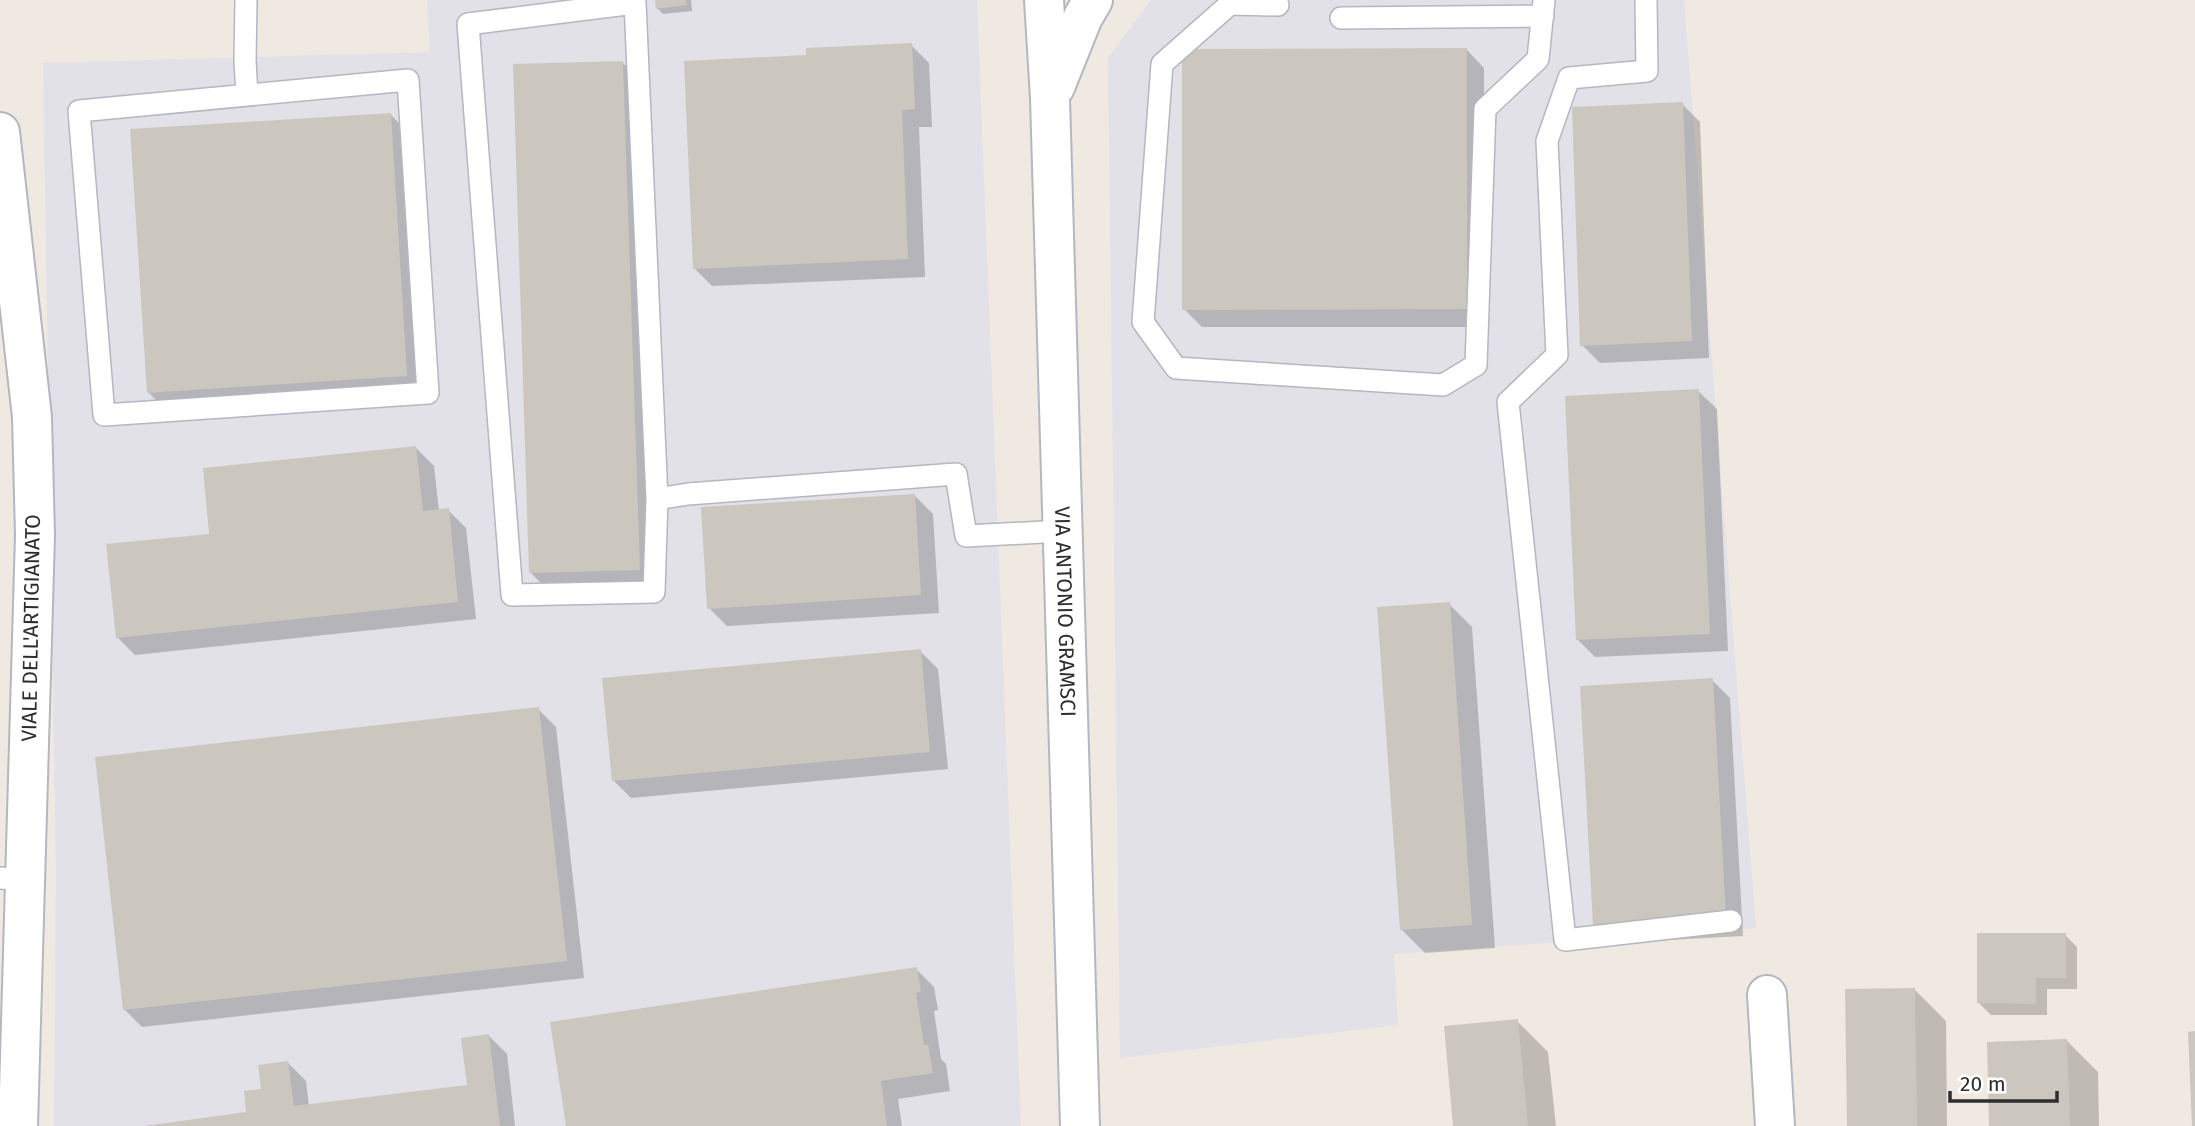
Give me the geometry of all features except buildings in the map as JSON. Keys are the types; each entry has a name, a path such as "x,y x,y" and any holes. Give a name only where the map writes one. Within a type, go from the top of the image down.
{"street":[{"name":"VIA ANTONIO GRAMSCI","path":"1044,0 1050,98 1080,1126"},
{"name":"VIA ANTONIO GRAMSCI","path":"1050,98 1083,17 1093,0"},
{"name":"VIALE DELL'ARTIGIANATO","path":"0,132 32,418 35,535 12,879 18,1126"},
{"path":"1768,995 1775,1126"}],"lane":[{"path":"246,0 247,95"},
{"path":"1646,0 1647,71 1569,78 1547,141 1557,355 1508,402 1565,940 1731,921"},
{"path":"635,3 657,499 654,593 512,595 468,24 635,3"},
{"path":"1278,5 1230,4 1162,64 1143,321 1176,368 1443,385 1476,365 1485,109 1538,60 1544,8 1341,18"},
{"path":"408,80 428,393 104,415 79,111 247,95 408,80"},
{"path":"657,499 688,494 956,474 966,536 1062,531"}],"shaded area":[{"path":"427,0 977,0 1021,1126 54,1126 56,870 43,63 430,52"},
{"path":"1151,0 1684,0 1756,928 1394,954 1398,1025 1120,1058 1108,58"}]}
